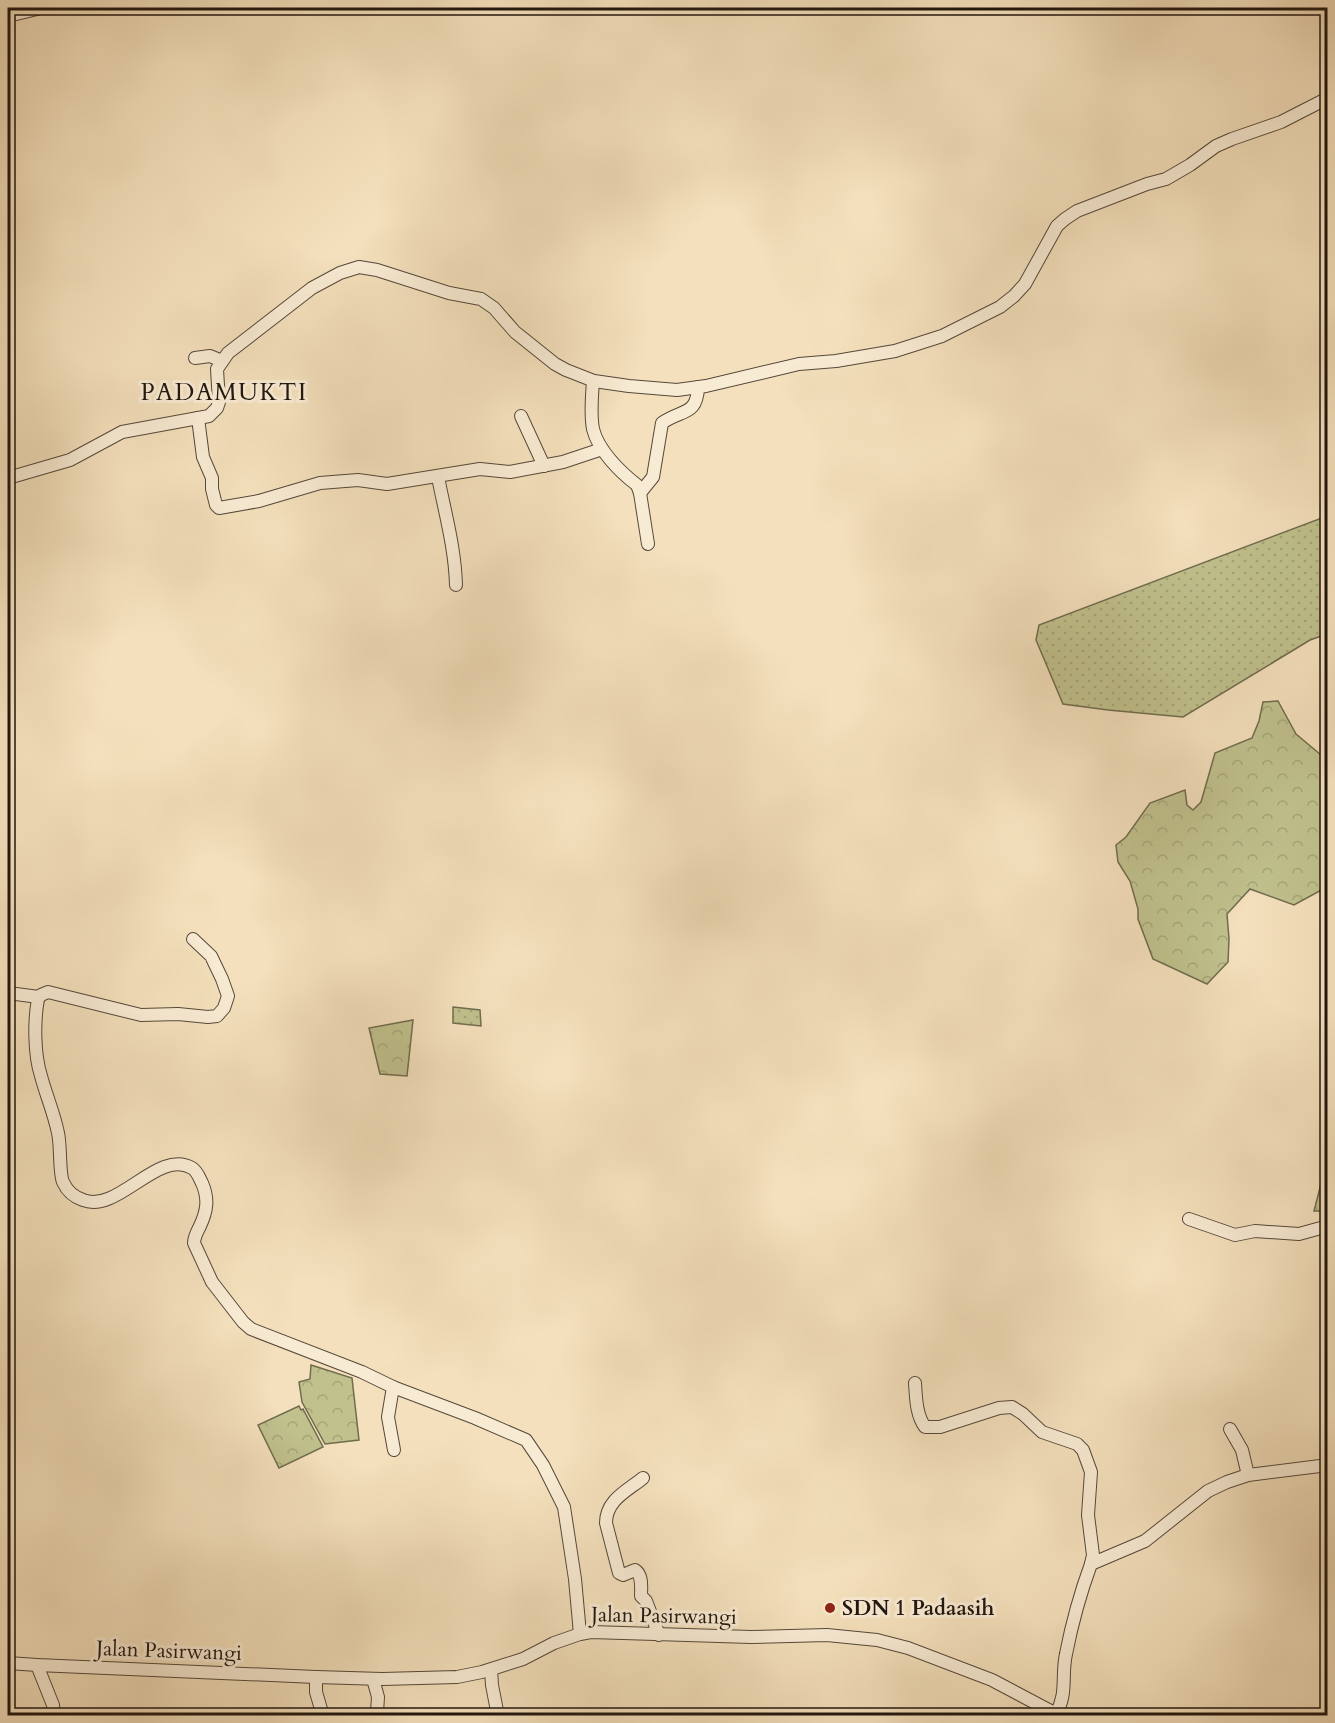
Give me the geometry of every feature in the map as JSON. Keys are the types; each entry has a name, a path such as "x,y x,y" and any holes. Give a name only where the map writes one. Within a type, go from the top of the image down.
{"street":[{"path":"8,16 40,8"},
{"path":"8,478 70,460 122,432 209,416 217,408 220,395 218,369 228,353 312,288 340,273 359,267 377,270 441,291 481,299 494,308 515,332 555,364 593,381 677,390 799,364 836,361 895,351 951,332 1000,307 1025,284 1051,236 1065,219 1147,183 1166,179 1216,146 1281,122 1328,98"},
{"path":"195,358 210,356 222,361"},
{"path":"593,381 594,430 602,449 637,485 648,544"},
{"path":"640,493 653,477 662,423 673,415 689,411 698,400 698,387"},
{"path":"521,416 544,466"},
{"path":"198,418 204,459 212,477 212,490 219,508 259,501 320,483 358,480 387,484 480,470 510,472 563,462 602,449"},
{"path":"438,477 451,536 456,585"},
{"path":"194,939 211,956 228,996 224,1008 217,1016 141,1015 50,992 39,997 35,1027 38,1065 59,1135 62,1180 72,1194 89,1203 112,1198 147,1176 168,1167 182,1165 192,1168 202,1183 207,1201 204,1217 194,1237 194,1243 212,1282 243,1322 254,1330 526,1440 543,1465 564,1507 575,1579 580,1634"},
{"path":"8,993 39,997"},
{"path":"1189,1219 1234,1235 1255,1231 1299,1234 1328,1226"},
{"path":"915,1383 921,1422 925,1427 940,1427 999,1408 1012,1407 1042,1432 1077,1444 1083,1450 1091,1472 1088,1515 1093,1555 1075,1612 1064,1668 1064,1694 1058,1715"},
{"path":"393,1387 388,1417 394,1450"},
{"path":"1230,1429 1242,1450 1248,1475"},
{"path":"1091,1564 1146,1541 1208,1491 1248,1475 1328,1465"},
{"path":"643,1478 613,1500 606,1523 619,1573 623,1575 635,1570 639,1572 641,1596 646,1601 659,1635"},
{"name":"Jalan Pasirwangi","path":"8,1663 373,1679 457,1677 491,1670 523,1659 554,1643 580,1634 617,1632 751,1637 827,1635 877,1640 908,1648 992,1680 1058,1715"},
{"path":"38,1665 53,1705 54,1716"},
{"path":"491,1670 498,1716"},
{"path":"316,1677 316,1692 323,1716"},
{"path":"373,1679 378,1697 377,1712"}],"green space":[{"path":"1327,516 1327,634 1310,640 1183,717 1063,704 1036,640 1039,625"},
{"path":"1278,701 1296,734 1327,760 1327,887 1294,905 1250,889 1227,914 1228,962 1207,984 1153,959 1138,919 1138,909 1130,881 1118,862 1116,845 1126,837 1150,803 1185,790 1187,805 1193,810 1201,802 1215,753 1252,738 1263,702"},
{"path":"453,1007 480,1010 481,1026 453,1023"},
{"path":"413,1020 407,1076 380,1074 369,1028"},
{"path":"1327,1149 1327,1211 1314,1211 1323,1176"},
{"path":"311,1365 352,1378 359,1440 325,1444 302,1402 299,1382 310,1379"},
{"path":"299,1406 301,1410 303,1409 323,1447 279,1468 258,1425"}],"place":[{"name":"SDN 1 Padaasih","path":"830,1608"}],"district":[{"name":"PADAMUKTI","path":"224,392"}]}
